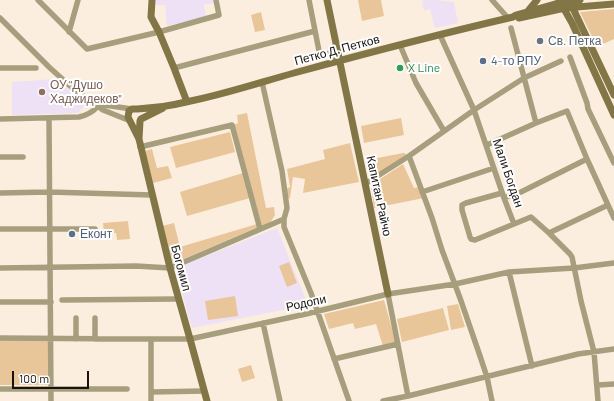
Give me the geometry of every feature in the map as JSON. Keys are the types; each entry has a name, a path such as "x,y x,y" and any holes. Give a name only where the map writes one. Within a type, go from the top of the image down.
{"street":[{"path":"38,0 86,49 159,32 219,15 216,0"},
{"path":"69,32 78,0"},
{"path":"152,0 151,17 159,32 187,102"},
{"path":"309,0 313,32 320,56 332,52 337,62"},
{"name":"Капитан Райчо","path":"327,0 337,62 365,184 408,396"},
{"path":"492,0 510,18"},
{"path":"528,11 537,0"},
{"path":"566,3 580,0"},
{"path":"566,3 606,2 614,4"},
{"path":"566,3 614,95"},
{"path":"566,3 614,115"},
{"name":"Петко Д. Петков","path":"510,18 516,19 566,3"},
{"name":"Петко Д. Петков","path":"135,110 187,102 440,34 510,18 516,14 566,3"},
{"path":"0,18 49,67 92,103 98,106 103,110 129,121 135,123 141,120 141,113 135,110 104,105 98,106 93,112 79,116 0,119"},
{"path":"511,28 536,123"},
{"path":"174,68 313,32"},
{"name":"Мали Богдан","path":"440,34 474,110 514,224 531,217 572,257 594,352 598,385 598,401"},
{"path":"400,45 416,83 444,131"},
{"path":"570,57 588,108 614,163"},
{"path":"365,184 410,156 474,110 524,78 561,61"},
{"path":"0,68 36,68"},
{"path":"262,82 280,161 287,208 284,219 284,227 311,293 349,401"},
{"name":"Петко Д. Петков","path":"141,120 168,106"},
{"path":"129,121 128,114 135,110"},
{"path":"487,145 567,111 614,218"},
{"path":"49,118 52,401"},
{"name":"Богомил","path":"140,143 141,120"},
{"name":"Богомил","path":"129,121 140,143 178,299 207,401"},
{"path":"140,143 232,125 260,229"},
{"path":"410,156 479,353 487,377 492,401"},
{"path":"0,157 23,157"},
{"path":"514,224 475,240 471,239 462,206 466,203 521,192 587,159"},
{"path":"422,192 494,168"},
{"path":"0,193 49,192 152,195"},
{"path":"549,233 608,204"},
{"path":"0,268 136,266 170,268 284,219"},
{"path":"0,229 95,229"},
{"name":"Родопи","path":"0,338 190,339 318,312 388,294 455,284 509,272 574,268 614,263"},
{"path":"509,272 532,366"},
{"path":"62,300 178,299"},
{"path":"0,302 51,302"},
{"path":"76,318 76,339"},
{"path":"95,318 95,339"},
{"path":"263,323 280,401"},
{"path":"151,339 151,401"},
{"path":"334,359 398,344"},
{"path":"383,401 578,354 614,349"},
{"path":"598,385 614,384"},
{"path":"0,389 128,388"},
{"path":"151,392 204,391"}],"shaded area":[{"path":"154,0 214,0 215,3 204,5 206,17 167,26 165,5 154,5"},
{"path":"358,0 381,0 384,16 362,21"},
{"path":"422,1 454,2 458,23 435,28 430,9 424,11"},
{"path":"614,9 614,39 601,45 595,43 580,12"},
{"path":"261,12 265,30 255,32 251,15"},
{"name":"ОУ \"Душо Хаджидеков\"","path":"54,79 87,103 78,113 12,115 12,82"},
{"path":"247,113 266,208 274,207 275,215 270,223 262,226 233,125 238,123 237,115"},
{"path":"401,118 404,135 364,143 361,126"},
{"path":"230,132 235,152 176,168 170,147"},
{"path":"350,143 359,182 303,193 305,179 293,177 290,198 287,199 286,189 290,187 287,169 325,159 323,150"},
{"path":"152,149 157,168 168,166 172,178 153,183 145,151"},
{"path":"403,153 407,156 371,179 367,160"},
{"path":"403,164 414,188 419,187 424,198 374,208 371,185"},
{"path":"243,173 250,198 187,216 180,192"},
{"path":"128,221 130,239 117,240 116,233 104,234 103,223"},
{"path":"174,223 180,247 257,224 258,227 172,264 162,226"},
{"path":"277,228 308,305 192,328 175,268"},
{"path":"289,262 297,283 287,287 279,266"},
{"path":"235,296 238,316 208,320 205,301"},
{"path":"384,300 396,343 383,346 376,324 355,329 353,323 329,329 324,314"},
{"path":"458,304 465,327 451,330 447,306"},
{"path":"443,308 449,330 402,342 397,319"},
{"path":"0,340 48,340 49,385 0,385"},
{"path":"251,365 255,378 242,382 238,369"}],"place":[{"name":"Св. Петка","path":"540,41"},
{"name":"4-то РПУ","path":"483,61"},
{"name":"X Line","path":"400,68"},
{"name":"ОУ \"Душо Хаджидеков\"","path":"42,92"},
{"name":"Еконт","path":"72,234"}]}
